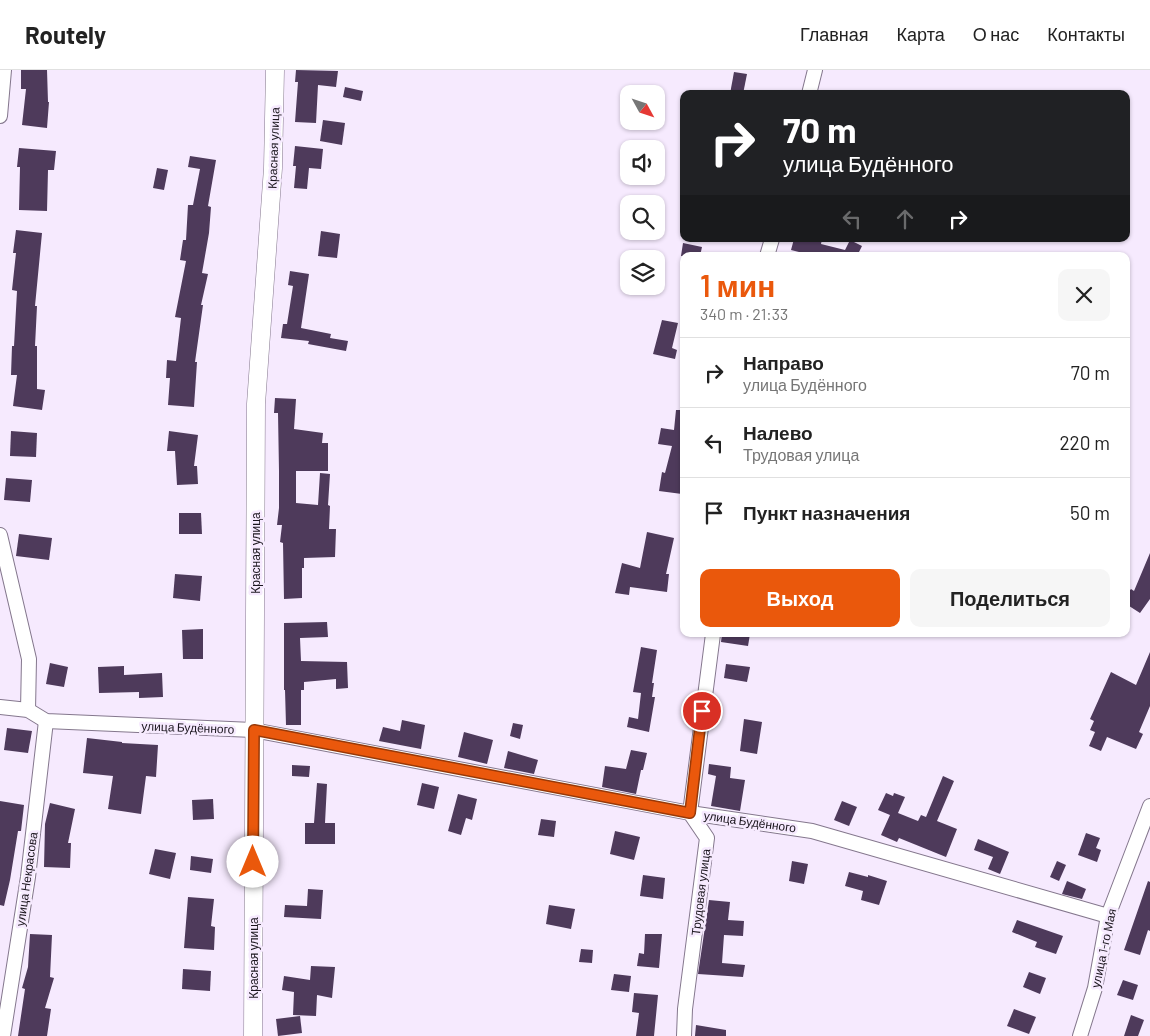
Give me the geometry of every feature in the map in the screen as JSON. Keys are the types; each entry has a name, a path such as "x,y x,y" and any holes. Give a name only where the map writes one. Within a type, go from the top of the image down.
{"main road":[{"name":"Красная улица","path":"253,1036 256,404 273,168 275,70"}],"street":[{"path":"0,116 4,70"},
{"path":"810,90 815,70"},
{"path":"0,535 29,659 28,710"},
{"path":"690,813 713,637"},
{"name":"улица Будённого","path":"0,707 28,710 46,721 254,730 690,813 812,830 1108,916"},
{"name":"улица Некрасова","path":"3,1036 28,877 46,721"},
{"name":"улица 1-го Мая","path":"1080,1036 1095,988 1108,916 1150,806"},
{"name":"Трудовая улица","path":"684,1036 685,1009 707,838 690,813"}],"building":[{"path":"21,70 47,70 49,102 47,128 22,125 26,89 21,89"},
{"path":"296,70 338,71 336,87 318,85 316,123 295,122 298,82 295,82"},
{"path":"734,72 747,74 744,90 731,90"},
{"path":"345,87 363,91 361,101 343,97"},
{"path":"323,120 345,123 342,145 320,141"},
{"path":"295,146 323,149 321,169 309,168 307,189 294,188 296,166 293,166"},
{"path":"19,148 56,151 54,170 48,170 47,211 19,210 20,167 17,167"},
{"path":"190,156 216,160 208,206 211,207 209,233 202,273 208,274 201,305 203,305 195,362 197,362 194,407 168,405 170,378 166,378 167,360 176,361 181,318 175,317 186,261 180,260 183,240 186,240 188,205 193,205 200,169 188,167"},
{"path":"157,168 168,170 164,190 153,188"},
{"path":"16,230 42,233 35,306 37,306 35,346 37,346 37,389 45,390 42,410 13,406 17,375 11,375 17,291 12,290 16,253 13,253"},
{"path":"321,231 340,234 337,258 318,256"},
{"path":"793,242 821,242 821,244 845,250 849,242 862,246 859,252 799,252 791,250"},
{"path":"683,243 702,247 701,252 682,252"},
{"path":"290,271 309,274 301,328 331,334 330,338 348,341 346,351 308,344 309,341 281,338 283,324 287,324 293,286 288,285"},
{"path":"662,320 678,323 672,348 677,350 675,359 653,354"},
{"path":"275,398 296,399 294,429 323,433 322,443 328,443 328,471 296,471 296,503 318,505 320,473 330,474 329,529 336,529 335,557 304,558 302,598 284,599 283,543 280,542 282,525 277,525 279,471 278,413 274,413"},
{"path":"676,410 680,410 680,494 659,491 662,472 665,473 672,446 658,444 661,428 674,430"},
{"path":"11,431 37,433 36,457 10,456"},
{"path":"169,431 198,435 194,466 197,466 198,484 177,485 175,451 167,451"},
{"path":"6,478 32,480 30,502 4,500"},
{"path":"179,513 201,513 202,534 179,534"},
{"path":"647,532 674,538 666,574 669,574 667,592 630,587 629,595 615,593 622,563 640,568"},
{"path":"19,534 52,538 49,560 16,556"},
{"path":"1150,553 1150,599 1140,613 1130,607 1130,590 1134,591"},
{"path":"175,574 202,576 200,601 173,598"},
{"path":"327,622 328,637 300,638 301,661 347,662 348,688 336,689 336,679 304,682 304,690 301,690 301,725 286,725 284,623"},
{"path":"203,629 203,659 183,659 182,630"},
{"path":"722,637 750,637 748,646 721,642"},
{"path":"641,647 657,650 652,683 654,683 652,697 655,697 649,732 627,727 629,717 638,719 641,693 633,692"},
{"path":"1150,652 1150,706 1139,732 1143,734 1136,749 1107,737 1101,751 1089,746 1095,732 1090,730 1094,721 1090,719 1111,672 1136,685"},
{"path":"50,663 68,667 64,687 46,684"},
{"path":"726,664 750,667 747,682 724,678"},
{"path":"124,666 124,675 162,673 163,697 139,698 139,692 99,693 98,667"},
{"path":"744,719 762,722 757,754 740,751"},
{"path":"402,720 425,725 421,749 379,741 383,727 400,731"},
{"path":"513,723 523,725 520,739 510,736"},
{"path":"7,728 32,731 28,753 4,750"},
{"path":"464,732 493,740 487,764 458,757"},
{"path":"87,738 122,743 158,745 156,777 146,776 141,814 108,809 113,776 83,773"},
{"path":"631,750 647,753 636,794 602,787 605,766 626,769"},
{"path":"508,751 538,760 534,774 504,768"},
{"path":"709,764 731,767 730,778 745,780 740,811 711,806 716,776 708,774"},
{"path":"292,765 310,766 309,777 292,776"},
{"path":"943,776 954,781 937,821 957,829 946,857 899,838 897,842 881,835 890,815 878,810 886,793 893,796 894,793 905,797 898,813 918,821 921,815 926,817"},
{"path":"317,783 327,784 325,823 335,823 335,844 305,844 305,823 314,823"},
{"path":"422,783 439,787 434,809 417,805"},
{"path":"458,794 477,799 472,820 466,818 461,835 448,831"},
{"path":"213,799 214,819 193,820 192,800"},
{"path":"0,801 24,805 21,831 18,831 4,906 0,905"},
{"path":"842,801 857,807 849,826 834,820"},
{"path":"50,803 75,809 68,843 71,843 70,868 44,867 45,824"},
{"path":"541,819 556,821 554,837 538,835"},
{"path":"615,831 640,837 634,860 610,854"},
{"path":"1086,833 1100,838 1096,848 1101,850 1097,862 1078,855"},
{"path":"978,839 1009,852 1000,874 988,869 993,857 974,850"},
{"path":"155,849 176,853 170,879 149,874"},
{"path":"191,856 213,859 211,873 190,870"},
{"path":"792,861 808,864 804,884 789,881"},
{"path":"1057,861 1066,865 1059,881 1050,877"},
{"path":"849,872 887,881 879,905 861,900 863,891 845,886"},
{"path":"643,875 665,878 663,899 640,896"},
{"path":"1067,881 1086,889 1082,899 1062,894"},
{"path":"1148,881 1150,882 1150,931 1148,930 1140,955 1124,950"},
{"path":"308,889 323,890 321,919 284,917 285,905 307,906"},
{"path":"188,897 214,899 211,926 215,927 214,950 184,948"},
{"path":"709,900 730,902 728,920 744,921 743,936 724,935 722,963 745,965 743,977 698,974"},
{"path":"549,905 575,909 571,929 546,924"},
{"path":"1017,920 1063,936 1056,954 1035,947 1037,942 1012,932"},
{"path":"30,934 52,935 50,977 54,978 45,1008 51,1009 47,1036 18,1036 25,989 22,988 28,967"},
{"path":"645,934 662,934 659,968 637,966 639,953 644,954"},
{"path":"581,949 593,950 592,963 579,962"},
{"path":"311,966 335,967 332,998 317,995 316,1016 293,1015 294,992 282,990 284,976 310,980"},
{"path":"183,969 211,971 210,991 182,989"},
{"path":"1029,972 1046,978 1040,994 1023,987"},
{"path":"614,974 631,976 629,992 611,990"},
{"path":"1123,980 1138,985 1133,1000 1117,995"},
{"path":"634,993 658,995 654,1036 636,1036 639,1013 632,1012"},
{"path":"1014,1009 1036,1017 1029,1034 1007,1026"},
{"path":"1131,1015 1144,1020 1138,1036 1124,1036"},
{"path":"300,1016 302,1033 278,1036 276,1019"},
{"path":"696,1025 726,1030 726,1036 695,1036"}],"route":[{"path":"253,862 254,730 690,813 702,711"}]}
